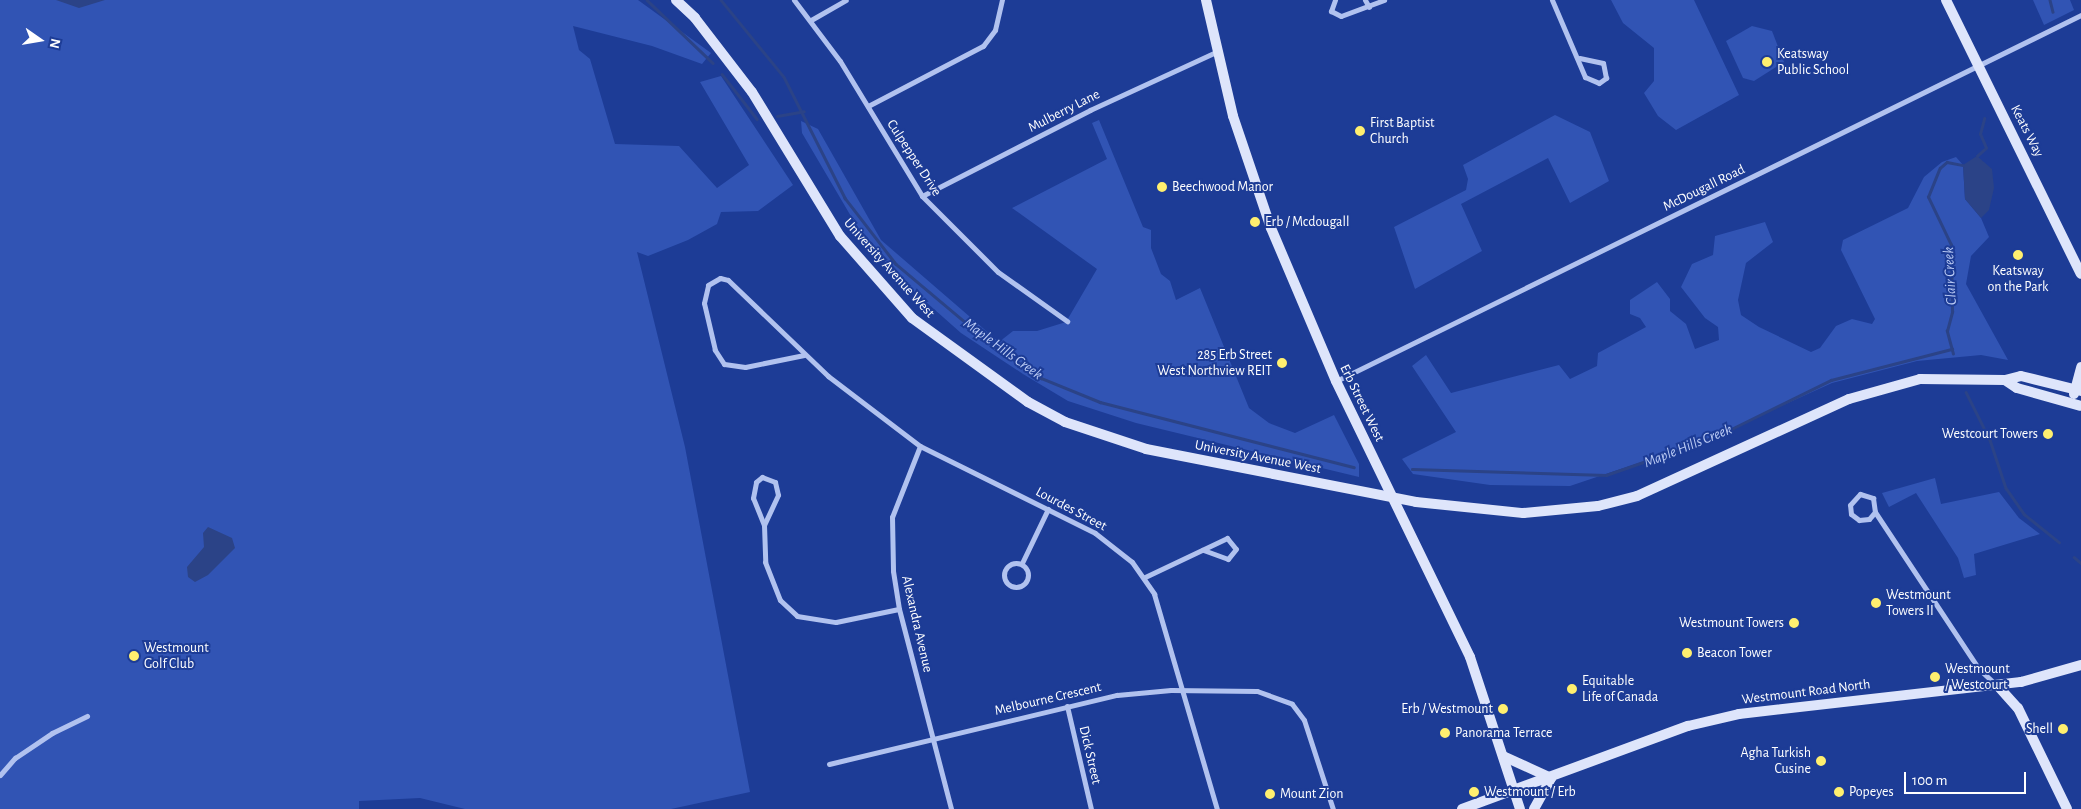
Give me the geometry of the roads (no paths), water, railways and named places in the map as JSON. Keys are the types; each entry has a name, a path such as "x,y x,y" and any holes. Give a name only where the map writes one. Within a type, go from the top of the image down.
{"main road":[{"name":"University Avenue West","path":"676,0 695,18 752,92 840,236 912,318 988,376 1066,422 1146,449 1393,498 1475,511 1523,513 1598,506 1637,496 1690,475 1848,399 1890,386 1952,377 2005,380 2021,376 2078,390"},
{"name":"Erb Street West","path":"1206,0 1218,51 1256,188 1336,381 1470,657 1520,809"},
{"name":"Keats Way","path":"1946,0 2081,274"},
{"path":"2076,404 2081,367"},
{"name":"University Avenue West","path":"2005,380 2017,388 2076,404"},
{"name":"Westmount Road North","path":"1462,809 1551,778 1688,726 1738,714 1997,685 2053,675 2081,665"},
{"path":"1997,685 2018,708 2068,809"},
{"path":"1503,756 1551,778 1534,809"}],"street":[{"name":"Culpepper Drive","path":"794,0 811,20 868,106 922,196 998,272 1068,321"},
{"path":"811,20 846,0"},
{"path":"868,106 983,46 995,30 1002,0"},
{"path":"1335,0 1330,8 1337,16 1369,7 1384,0"},
{"path":"1365,0 1369,7"},
{"path":"1552,0 1590,81 1606,78 1608,71 1603,63 1580,58"},
{"name":"McDougall Road","path":"1336,381 2081,15"},
{"name":"Mulberry Lane","path":"922,196 1090,110 1218,51"},
{"name":"Lourdes Street","path":"804,354 745,367 724,364 715,350 704,303 708,285 720,278 728,280 804,354 920,446 1048,509 1114,546 1145,578 1154,594 1217,809"},
{"name":"Alexandra Avenue","path":"920,446 892,517 890,540 899,609 951,809"},
{"path":"764,525 753,498 756,482 762,478 775,482 778,495 764,525 762,546 769,576 786,608 798,616 836,622 899,609"},
{"path":"1875,512 1868,519 1859,520 1851,514 1850,505 1855,496 1866,494 1875,502 1875,512 1979,669 1997,685"},
{"path":"1022,563 1048,509"},
{"path":"1145,578 1227,538 1236,549 1228,559 1203,550"},
{"path":"1012,563 1022,563 1029,573 1027,581 1021,586 1012,586 1006,581 1006,569 1012,563"},
{"name":"Melbourne Crescent","path":"829,764 1067,706 1146,690 1257,691 1277,696 1292,704 1304,720 1332,809"},
{"name":"Dick Street","path":"1067,706 1091,809"},
{"path":"0,774 15,758 52,733 87,716"}],"waterway":[{"name":"Maple Hills Creek","path":"647,0 713,63"},
{"name":"Maple Hills Creek","path":"721,0 784,77 845,198 896,264 990,343 1041,378 1100,402 1354,467"},
{"name":"Clair Creek","path":"2050,0 2053,12"},
{"name":"Maple Hills Creek","path":"722,74 757,119"},
{"name":"Maple Hills Creek","path":"777,116 804,111"},
{"name":"Clair Creek","path":"1977,156 1986,148 1980,134 1984,119"},
{"name":"Clair Creek","path":"1953,354 1947,331 1952,312 1951,245 1928,197 1940,168 1947,162 1963,165"},
{"name":"Maple Hills Creek","path":"1412,469 1606,475 1715,437 1831,380 1952,349"},
{"name":"Clair Creek","path":"1966,392 1990,440 2006,488 2024,514 2059,542"},
{"name":"Clair Creek","path":"2074,557 2081,563"}],"place":[{"name":"Keatsway Public School","path":"1767,62"},
{"name":"First Baptist Church","path":"1360,131"},
{"name":"Beechwood Manor","path":"1162,187"},
{"name":"Erb / Mcdougall","path":"1255,222"},
{"name":"Keatsway on the Park","path":"2018,255"},
{"name":"285 Erb Street West Northview REIT","path":"1282,363"},
{"name":"Westcourt Towers","path":"2048,434"},
{"name":"Westmount Towers II","path":"1876,603"},
{"name":"Westmount Towers","path":"1794,623"},
{"name":"Beacon Tower","path":"1687,653"},
{"name":"Westmount Golf Club","path":"134,656"},
{"name":"Westmount / Westcourt","path":"1935,677"},
{"name":"Equitable Life of Canada","path":"1572,689"},
{"name":"Erb / Westmount","path":"1503,709"},
{"name":"Shell","path":"2063,729"},
{"name":"Panorama Terrace","path":"1445,733"},
{"name":"Agha Turkish Cusine","path":"1821,761"},
{"name":"Westmount / Erb","path":"1474,792"},
{"name":"Popeyes","path":"1839,792"},
{"name":"Mount Zion","path":"1270,794"}]}
